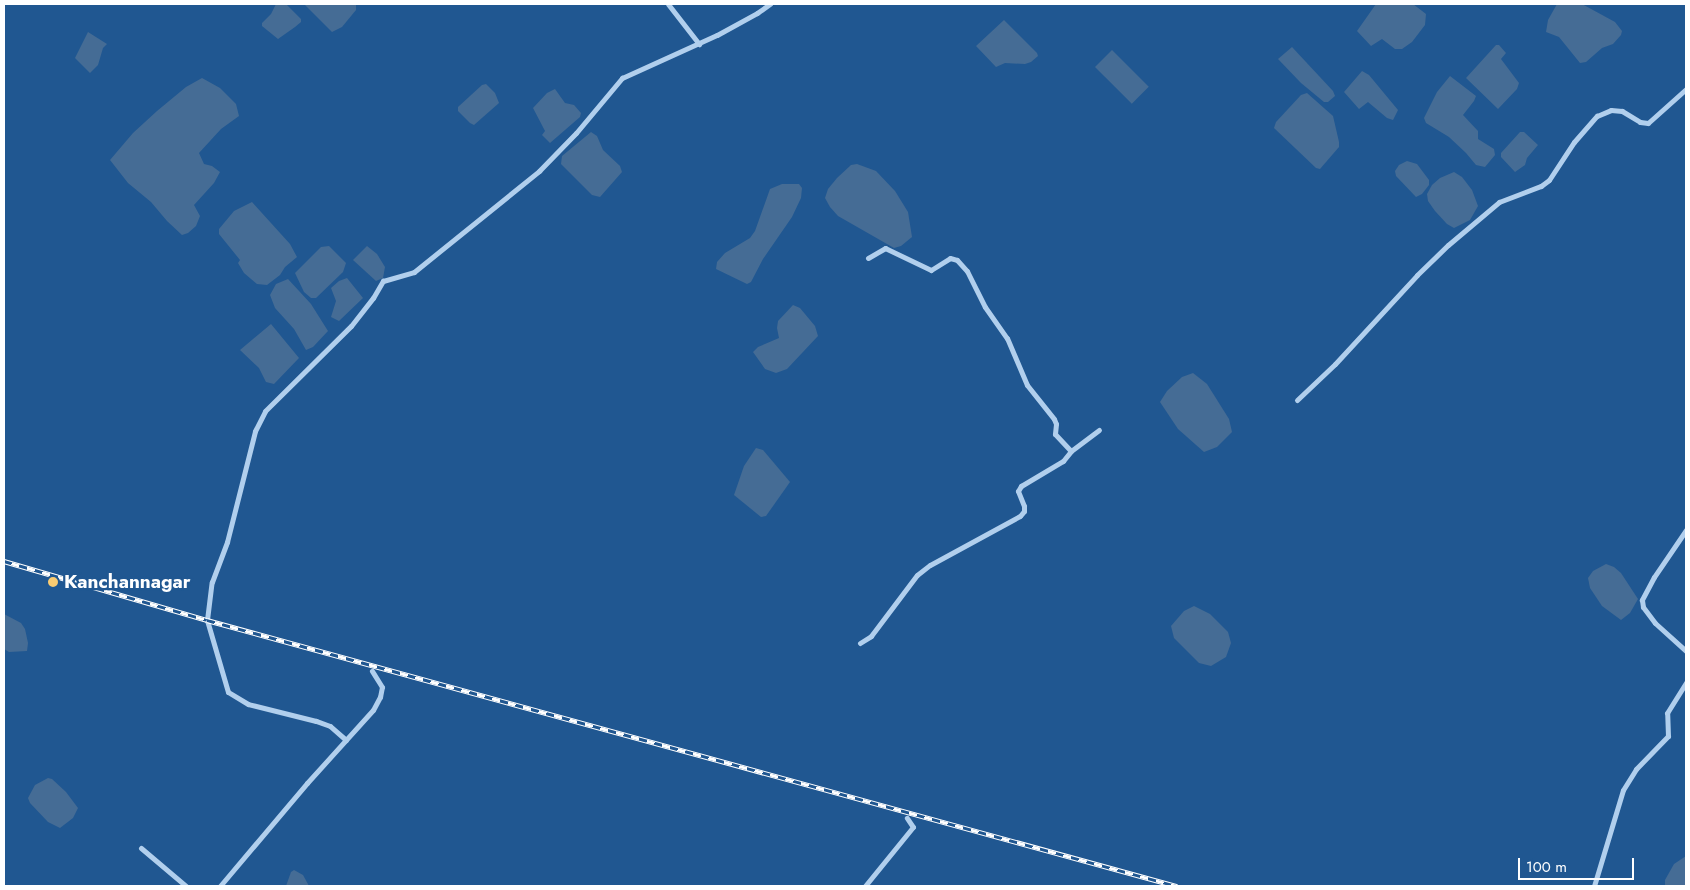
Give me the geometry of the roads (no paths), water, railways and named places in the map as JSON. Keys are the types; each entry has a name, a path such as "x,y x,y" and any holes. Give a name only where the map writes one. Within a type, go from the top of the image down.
{"street":[{"path":"668,4 699,44"},
{"path":"346,740 330,726 248,704 228,692 208,620 212,582 228,542 256,431 265,411 351,326 373,298 383,281 393,276 414,272 539,171 576,133 622,78 699,44 770,4"},
{"path":"1297,400 1335,364 1417,275 1448,245 1499,202 1541,186 1548,180 1574,142 1597,116 1611,110 1622,111 1640,122 1648,123 1686,89"},
{"path":"868,258 885,248 931,270 950,258 957,260 968,271 985,307 1007,338 1027,385 1054,419 1056,424 1054,434 1071,451"},
{"path":"860,643 871,636 917,575 930,565 1020,516 1024,511 1018,491 1021,486 1063,461 1071,451 1099,430"},
{"path":"1686,530 1654,577 1642,600 1643,607 1655,623 1686,652"},
{"path":"220,886 373,710 380,697 382,687 372,671"},
{"path":"1594,886 1623,790 1636,770 1668,736 1667,713 1686,682"},
{"path":"865,886 913,827 907,818"},
{"path":"141,848 186,886"}],"water":[{"path":"276,4 286,4 301,19 301,22 278,39 262,26 262,23 271,14"},
{"path":"304,4 356,4 356,10 342,27 332,32"},
{"path":"1376,4 1413,4 1426,14 1425,25 1412,42 1402,49 1395,49 1382,39 1371,46 1357,31"},
{"path":"1557,4 1582,4 1615,22 1622,31 1621,35 1613,44 1602,48 1586,62 1580,63 1559,37 1546,32 1548,20"},
{"path":"1004,20 1037,53 1038,56 1031,62 1025,64 1005,63 996,67 976,46"},
{"path":"88,32 107,44 103,48 98,65 90,73 75,58"},
{"path":"1496,45 1499,45 1506,53 1501,59 1519,83 1517,89 1498,109 1466,78"},
{"path":"1292,47 1333,91 1335,96 1328,102 1324,102 1301,83 1278,59"},
{"path":"1112,50 1149,87 1132,104 1095,67"},
{"path":"1362,71 1369,75 1398,110 1393,120 1387,118 1368,102 1359,109 1344,92"},
{"path":"1450,76 1476,96 1463,115 1478,131 1478,139 1494,149 1495,155 1485,167 1476,165 1449,137 1426,123 1424,118 1437,92"},
{"path":"202,78 220,88 236,104 239,116 221,129 199,153 204,164 212,166 220,172 214,183 194,205 200,216 196,226 188,233 182,235 151,202 128,183 110,160 133,133 157,111 186,87"},
{"path":"486,84 495,93 499,103 474,125 458,111 458,107 482,85"},
{"path":"555,89 565,103 574,105 581,113 580,117 550,143 542,135 545,131 533,108 547,93"},
{"path":"1307,93 1333,116 1339,142 1339,147 1320,169 1316,168 1274,128 1276,122 1301,95"},
{"path":"591,132 597,136 603,150 620,166 622,172 600,197 592,195 561,164 562,156"},
{"path":"1520,132 1524,132 1538,145 1527,158 1525,165 1515,172 1501,157 1501,153"},
{"path":"1407,161 1417,164 1429,180 1429,185 1422,194 1416,197 1396,176 1395,171 1399,165"},
{"path":"857,164 876,171 895,191 908,212 912,237 901,246 894,248 838,216 825,198 828,189 837,178 851,165"},
{"path":"1454,172 1462,177 1472,190 1478,206 1470,220 1454,228 1447,224 1435,211 1428,201 1427,194 1432,185 1440,178"},
{"path":"782,184 799,184 802,188 801,198 792,217 763,259 751,282 747,284 716,269 717,262 725,253 750,238 755,231 770,189"},
{"path":"252,202 290,244 297,257 285,267 280,275 267,285 257,284 244,273 238,263 240,260 219,234 219,229 234,211"},
{"path":"329,246 346,263 343,272 316,298 311,298 304,292 295,273 321,247"},
{"path":"367,246 377,254 385,267 383,278 376,281 353,260"},
{"path":"347,278 363,298 339,321 331,317 336,301 331,288 339,281"},
{"path":"288,279 311,304 328,331 313,347 306,350 294,329 275,308 270,295 276,284"},
{"path":"793,305 800,308 815,326 818,336 787,369 776,373 765,369 753,352 758,347 779,338 778,321"},
{"path":"271,324 299,358 274,384 266,382 259,368 240,350"},
{"path":"1193,373 1207,384 1229,419 1232,432 1217,447 1204,452 1178,429 1160,402 1167,391 1182,377"},
{"path":"756,448 763,450 790,482 766,516 761,517 734,495 744,466"},
{"path":"1606,564 1614,567 1621,573 1638,599 1630,613 1621,620 1602,606 1590,588 1588,578 1593,571"},
{"path":"1194,606 1210,614 1228,632 1231,643 1226,657 1211,666 1199,663 1174,638 1171,626 1184,611"},
{"path":"4,614 21,623 25,629 28,643 27,651 9,652 4,649"},
{"path":"48,778 52,779 66,792 78,808 73,818 60,828 48,822 30,803 28,798 35,785"},
{"path":"1686,856 1686,886 1665,886 1665,880 1674,864"},
{"path":"294,870 303,875 309,886 286,886 291,872"}],"railway":[{"path":"4,561 207,620 1177,886"}],"place":[{"name":"Kanchannagar","path":"53,582"}]}
